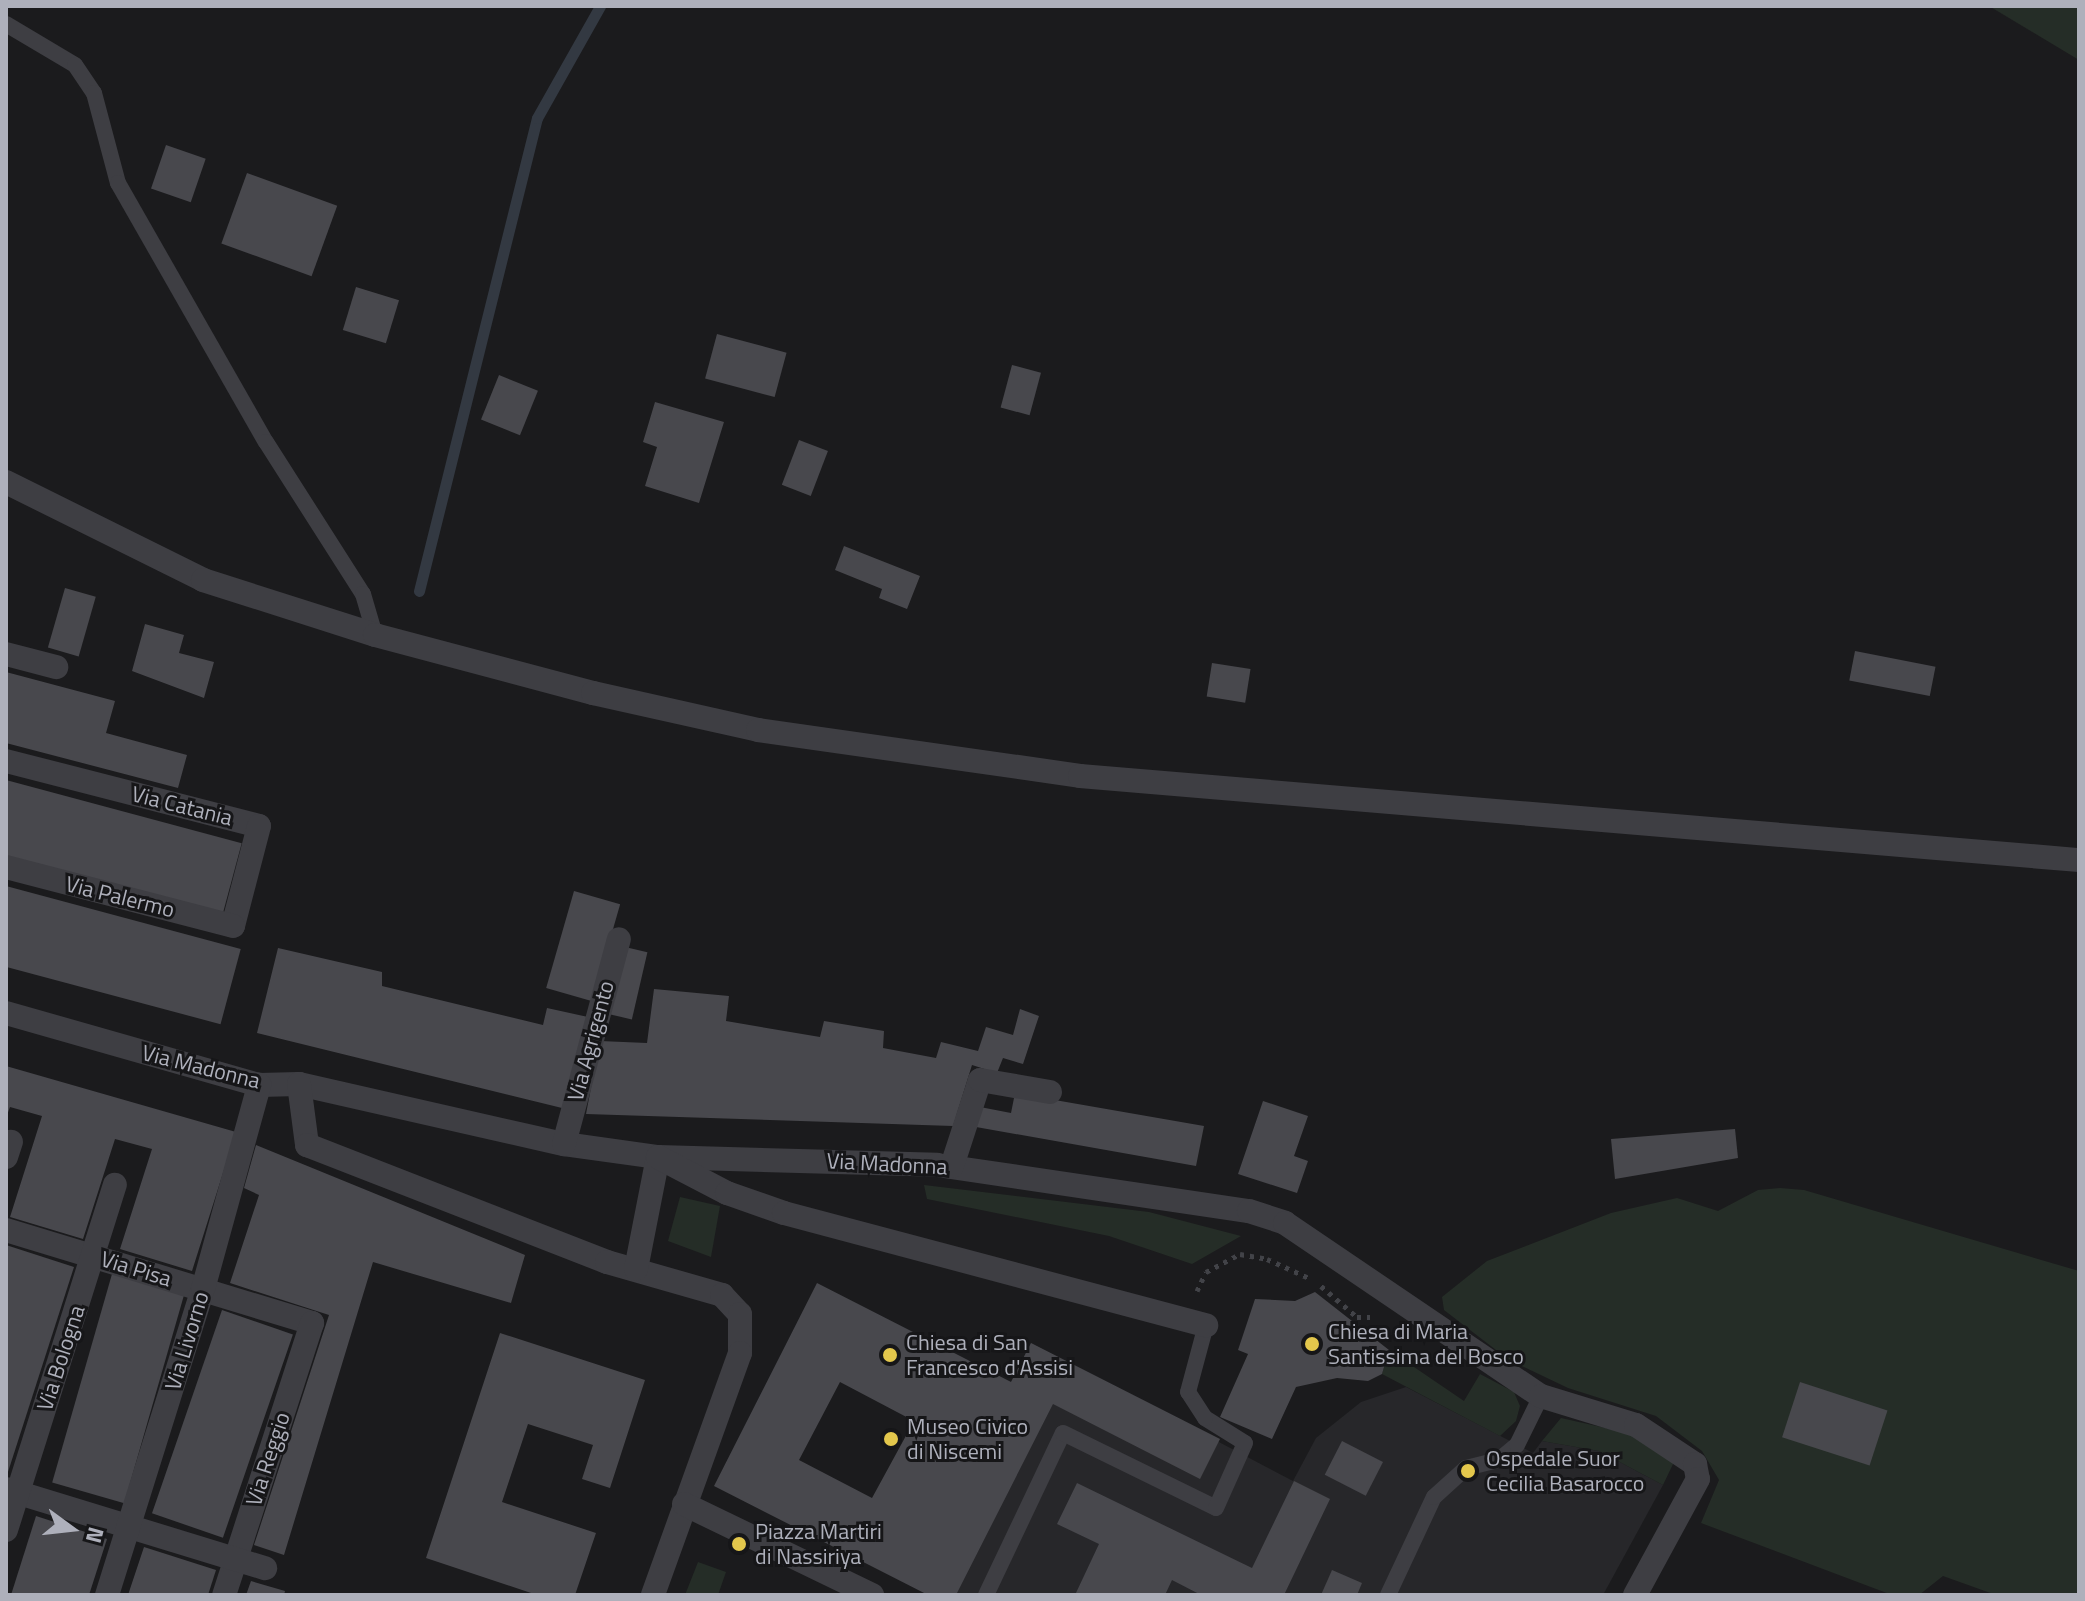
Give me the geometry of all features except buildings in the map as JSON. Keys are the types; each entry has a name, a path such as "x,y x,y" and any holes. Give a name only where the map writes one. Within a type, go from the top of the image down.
{"street":[{"path":"6,482 203,580 375,635 593,693 758,730 1080,776 2079,860"},
{"path":"6,654 56,667"},
{"name":"Via Catania","path":"6,761 259,826 233,926"},
{"name":"Via Palermo","path":"6,867 233,926"},
{"name":"Via Agrigento","path":"564,1144 619,939"},
{"name":"Via Madonna","path":"6,1013 259,1085 299,1084 564,1144 658,1157 952,1166 1249,1211 1308,1236 1541,1396 1636,1425 1695,1464 1698,1479 1635,1595"},
{"path":"952,1166 980,1080 1050,1092"},
{"path":"299,1084 307,1145 636,1269 722,1295 740,1314 743,1327 740,1353 653,1595"},
{"name":"Via Livorno","path":"107,1595 203,1289 259,1085"},
{"path":"636,1269 658,1157 727,1193 784,1213 1195,1322"},
{"name":"Via Bologna","path":"6,1530 12,1491 115,1185"},
{"name":"Via Pisa","path":"6,1230 312,1323"},
{"name":"Via Reggio","path":"224,1595 312,1323"},
{"path":"12,1491 265,1568"},
{"path":"684,1504 864,1593"}],"lane":[{"path":"6,24 75,65 94,93 118,183 266,442 363,594 375,635"},
{"path":"986,1595 1063,1433 1216,1508 1245,1443 1205,1418 1188,1392 1195,1322"},
{"path":"1388,1595 1434,1497 1466,1468 1499,1460 1517,1445 1541,1396"}],"path":[{"path":"1195,1322 1206,1272 1240,1254 1267,1259 1317,1282 1357,1317 1380,1314 1390,1294"}],"shaded area":[{"path":"1989,6 2079,6 2079,60"},
{"path":"924,1185 1149,1212 1241,1236 1192,1264 1109,1236 927,1199"},
{"path":"1758,1190 1804,1190 2079,1271 2079,1595 1996,1595 1943,1576 1919,1595 1892,1595 1701,1523 1719,1480 1702,1451 1656,1416 1568,1388 1509,1360 1444,1310 1442,1297 1487,1261 1611,1213 1677,1198 1718,1211"},
{"path":"680,1197 720,1206 711,1257 668,1241"},
{"name":"Ospedale Suor Cecilia Basarocco","path":"1031,1343 1293,1481 1316,1438 1361,1402 1406,1387 1533,1453 1542,1441 1599,1451 1663,1485 1603,1595 928,1595 963,1427 991,1372 1011,1382"},
{"path":"1389,1350 1464,1401 1480,1374 1514,1392 1520,1406 1516,1421 1500,1436 1382,1374"},
{"path":"1561,1418 1628,1433 1674,1462 1663,1485 1599,1451 1542,1441"},
{"path":"698,1562 726,1572 718,1595 685,1595"}],"waterway":[{"path":"419,591 537,118 600,6"}],"place":[{"name":"Chiesa di Maria Santissima del Bosco","path":"1312,1344"},
{"name":"Chiesa di San Francesco d'Assisi","path":"890,1355"},
{"name":"Museo Civico di Niscemi","path":"891,1439"},
{"name":"Ospedale Suor Cecilia Basarocco","path":"1468,1471"},
{"name":"Piazza Martiri di Nassiriya","path":"739,1544"}]}
